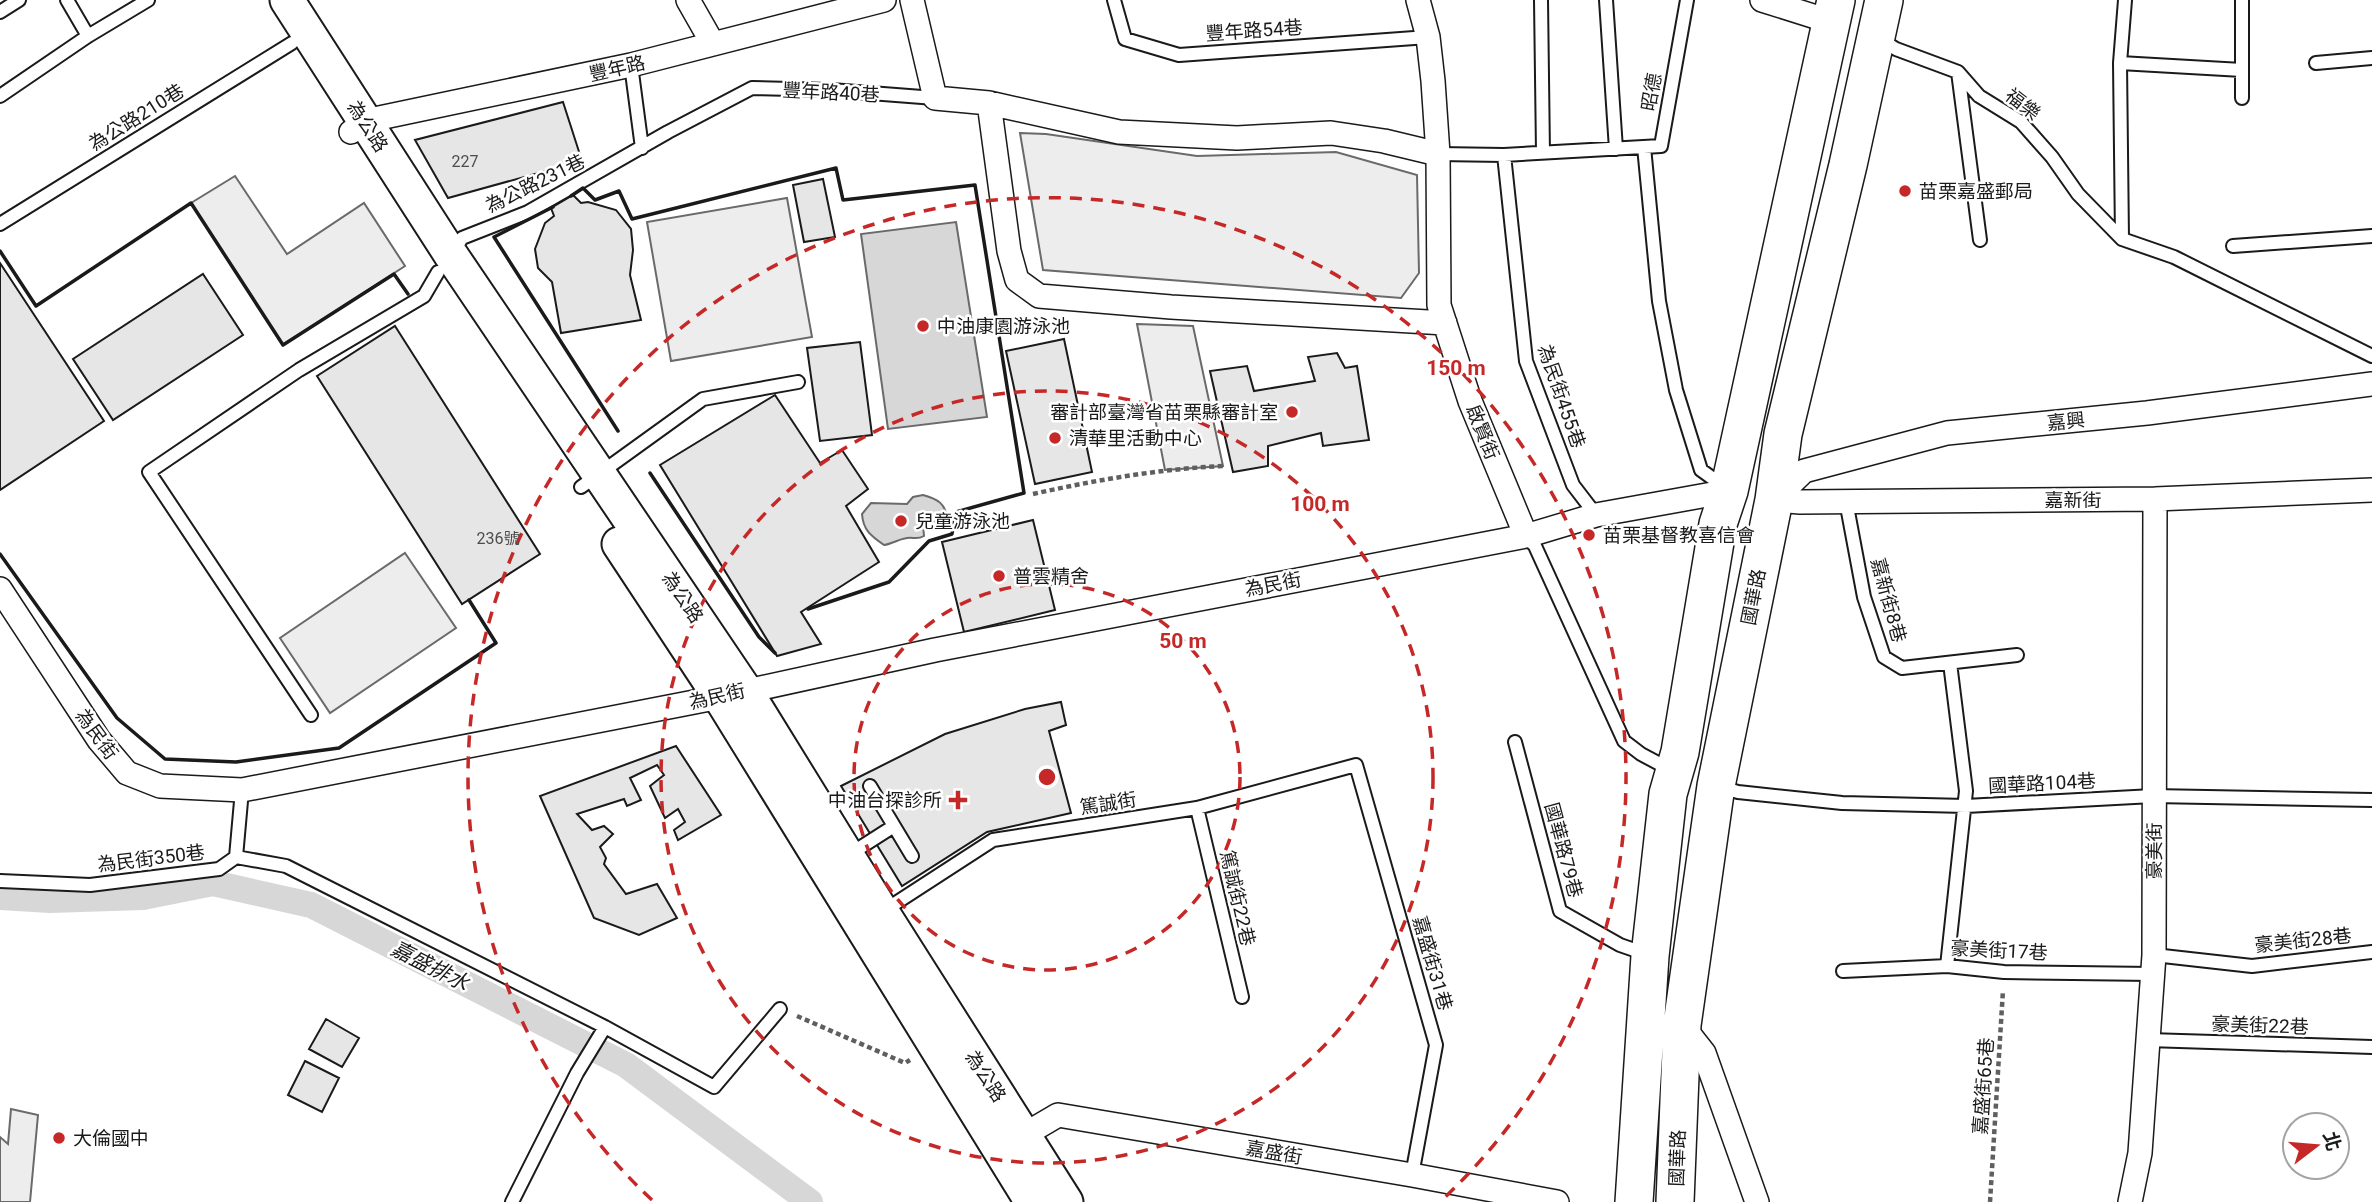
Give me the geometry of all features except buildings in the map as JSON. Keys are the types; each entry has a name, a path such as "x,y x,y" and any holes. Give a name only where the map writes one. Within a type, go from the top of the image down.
{"main road":[{"name":"國華路","path":"1675,1202 1682,1025 1716,786 1774,500 1783,434 1848,164 1884,0"},
{"path":"1634,1202 1650,956 1668,793 1683,734 1718,524 1729,491 1834,11 1874,36"},
{"path":"1729,491 1774,500"},
{"path":"1674,771 1716,786"}],"street":[{"name":"為公路","path":"264,0 292,43 358,127"},
{"name":"為公路","path":"287,0 358,127 445,264 733,693 847,856 871,919 934,1045 1011,1142 1066,1202"},
{"path":"688,0 713,44"},
{"name":"豐年路","path":"358,127 631,65 884,0"},
{"path":"912,0 935,99 989,103 1119,132 1237,138 1331,133 1384,141 1438,154"},
{"name":"啟賢街","path":"1418,0 1428,37 1438,154 1439,305 1470,401 1526,536"},
{"path":"1762,0 1834,11"},
{"path":"989,103 1009,251 1017,280 1039,296 1171,307 1445,323"},
{"name":"嘉興","path":"1774,500 1804,471 1947,433 2147,413 2372,384"},
{"name":"嘉新街","path":"1774,500 2155,499 2372,490"},
{"name":"為民街","path":"0,589 99,740 127,773 160,786 243,790 1106,616 1526,536 1596,515 1729,491"},
{"name":"豪美街","path":"2130,1202 2140,1153 2153,965 2155,499"},
{"name":"為公路","path":"733,693 1011,1142 1032,1202"},
{"path":"1682,1025 1704,1053 1757,1202"},
{"name":"嘉盛街","path":"1011,1142 1058,1115 1557,1202"}],"lane":[{"path":"0,12 19,0"},
{"path":"68,0 88,36"},
{"path":"0,96 88,36 148,0"},
{"name":"豐年路54巷","path":"1114,0 1125,39 1179,55 1428,37"},
{"path":"1541,0 1543,153"},
{"name":"昭德","path":"1606,0 1616,149"},
{"name":"昭德","path":"1644,147 1661,146 1687,0"},
{"path":"2122,239 2120,62 2124,0"},
{"path":"2242,0 2242,97"},
{"name":"福樂","path":"1874,36 1896,49 1958,72 1979,96 2021,122 2052,157 2078,194 2122,239 2174,257 2372,356"},
{"name":"為公路210巷","path":"0,223 292,43"},
{"path":"2316,63 2372,58"},
{"path":"2120,62 2242,70"},
{"path":"631,65 642,148"},
{"path":"1958,72 1980,240"},
{"name":"豐年路40巷","path":"642,148 752,88 831,90 935,99"},
{"path":"1438,154 1504,155 1644,147 1659,301 1676,390 1701,470 1729,491"},
{"name":"為公路231巷","path":"311,715 149,472 299,370 424,296 462,238 528,212 642,148"},
{"name":"為民街455巷","path":"1504,155 1526,361 1573,485 1596,515"},
{"path":"2233,246 2372,236"},
{"path":"590,481 703,399 798,382"},
{"name":"嘉新街8巷","path":"1846,501 1864,597 1884,657 1902,668 2017,655"},
{"name":"啟賢街","path":"1526,536 1535,546 1624,741 1641,754 1674,771"},
{"path":"1947,966 1966,806 1950,663"},
{"name":"國華路79巷","path":"1515,742 1560,911 1620,945 1650,956"},
{"name":"篤誠街","path":"871,919 993,840 1197,808 1356,765"},
{"name":"嘉盛街31巷","path":"1356,765 1436,1045 1412,1175"},
{"path":"870,786 912,856"},
{"name":"國華路104巷","path":"1716,786 1738,792 1842,803 1966,806 2154,796 2372,800"},
{"path":"243,790 236,857 286,866 605,1027 714,1087 780,1009"},
{"name":"篤誠街22巷","path":"1197,808 1242,997"},
{"path":"847,856 894,826"},
{"name":"為民街350巷","path":"0,880 90,885 219,869 236,857"},
{"name":"豪美街28巷","path":"2153,965 2252,966 2372,952"},
{"name":"豪美街17巷","path":"1843,971 1947,966 2004,972 2153,965"},
{"path":"512,1202 578,1073 605,1027"},
{"name":"豪美街22巷","path":"2148,1040 2372,1047"}],"path":[{"path":"1034,494 1100,479 1223,466"},
{"name":"嘉盛街65巷","path":"1990,1202 2004,972"},
{"path":"780,1009 905,1063 934,1045"}],"shaded area":[{"path":"1020,133 1046,134 1197,156 1336,152 1417,175 1419,273 1401,298 1043,270"},
{"path":"235,176 287,254 364,203 405,266 283,345 191,203"},
{"path":"787,198 812,337 671,361 647,222"},
{"name":"中油康園游泳池","path":"956,222 987,417 888,429 861,234"},
{"path":"1137,324 1193,326 1223,466 1165,470"},
{"name":"兒童游泳池","path":"923,495 940,503 945,509 947,519 923,524 924,536 884,545 866,528 862,514 871,503 907,504 913,497"},
{"path":"405,553 456,628 330,713 280,638"},
{"path":"11,1109 38,1115 30,1202 0,1202 0,1137 8,1144"}],"waterway":[{"name":"嘉盛排水","path":"0,897 50,900 143,897 213,883 311,905 626,1065 810,1202"}],"wall":[{"path":"571,196 583,188 595,200 619,191 632,219 836,168 843,200 975,185 1024,493 956,512 952,534 929,541 889,582 808,609"},
{"path":"0,251 36,306 191,203 283,345 394,274 408,294"},
{"path":"553,207 494,237 618,431"},
{"path":"650,473 759,637 775,653"},
{"path":"0,554 117,718 165,759 236,762 339,748 496,643 469,600"}],"place":[{"name":"苗栗嘉盛郵局","path":"1905,191"},
{"name":"中油康園游泳池","path":"923,326"},
{"name":"審計部臺灣省苗栗縣審計室","path":"1292,412"},
{"name":"清華里活動中心","path":"1055,438"},
{"name":"兒童游泳池","path":"901,521"},
{"name":"苗栗基督教喜信會","path":"1589,535"},
{"name":"普雲精舍","path":"999,576"},
{"name":"中油台探診所","path":"958,800"},
{"name":"大倫國中","path":"59,1138"}]}
